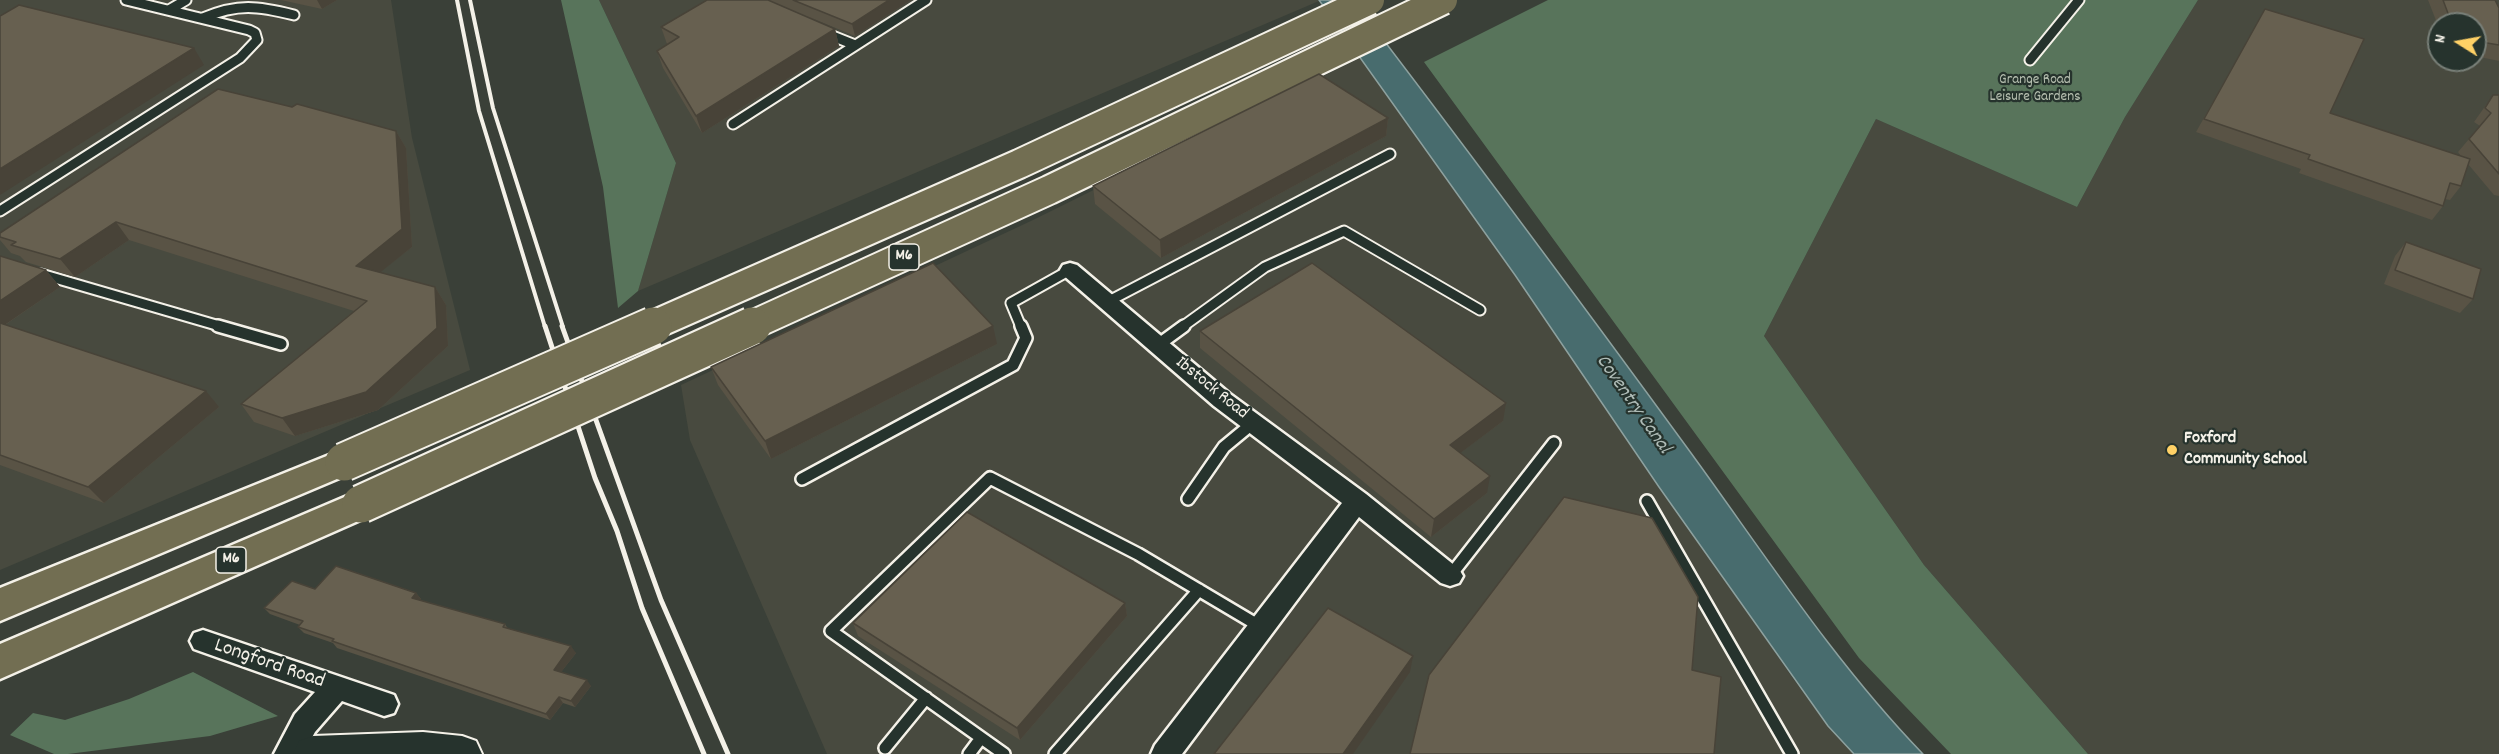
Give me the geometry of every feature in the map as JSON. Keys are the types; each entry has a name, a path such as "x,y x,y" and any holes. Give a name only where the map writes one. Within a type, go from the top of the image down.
{"highway":[{"name":"M6","path":"0,605 344,462 1019,164 1370,0"},
{"name":"M6","path":"0,662 361,504 1049,190 1443,0"}],"main road":[{"path":"313,754 423,750 462,754"}],"street":[{"name":"Ibstock Road","path":"1070,270 1253,423 1357,501 1450,576"},
{"path":"1165,754 1357,501"},
{"name":"Longford Road","path":"203,641 384,704"},
{"name":"Longford Road","path":"288,754 305,723 336,688"}],"lane":[{"path":"0,212 240,58 256,40 255,33 249,30 126,0"},
{"path":"169,10 186,0"},
{"path":"733,124 926,0"},
{"path":"2030,60 2079,0"},
{"path":"203,18 234,4 255,5 294,15"},
{"path":"813,27 855,45"},
{"path":"1107,302 1390,154"},
{"path":"1158,345 1264,267 1344,231 1480,310"},
{"path":"802,479 1013,364 1026,338 1011,303 1070,270"},
{"path":"34,272 281,344"},
{"path":"1188,499 1224,447 1253,423"},
{"path":"1450,576 1554,443"},
{"path":"1004,754 831,631 990,478 1138,554 1261,627"},
{"path":"1647,501 1792,754"},
{"path":"1055,754 1198,590"},
{"path":"885,748 926,698"},
{"path":"969,754 981,738"}],"shaded area":[{"path":"0,0 391,0 412,138 470,370 0,570"},
{"path":"599,0 1319,1 638,291 676,163"},
{"name":"Foxford Community School","path":"2198,0 2499,0 2499,754 2088,754 1924,565 1764,336 1876,119 2077,207 2125,117"},
{"path":"1360,58 1515,275 1794,680 1828,726 1854,754 827,754 690,440 681,385 1033,220"}],"green space":[{"path":"561,0 599,0 676,163 638,291 618,308 603,187"},
{"name":"Grange Road Leisure Gardens","path":"1548,0 2198,0 2125,117 2077,207 1876,119 1764,336 1924,565 2088,754 1951,754 1859,658 1424,62"},
{"path":"193,672 278,716 210,736 68,754 54,754 10,735 33,713 65,720 129,699"}],"water":[{"name":"Coventry Canal","path":"1319,0 1353,0 1566,282 1831,646 1860,683 1923,754 1854,754 1828,726 1659,487 1515,275"}],"building":[{"path":"707,0 768,0 835,29 696,116 657,51 679,37 661,27"},
{"path":"793,0 889,0 852,24"},
{"path":"2443,0 2495,0 2499,8 2499,45 2487,43 2487,12 2448,12"},
{"path":"19,5 194,48 0,169 0,16"},
{"path":"2265,9 2364,39 2330,113 2470,159 2461,186 2450,183 2443,206 2308,159 2310,155 2204,119"},
{"path":"1319,74 1388,118 1160,240 1093,186"},
{"path":"218,89 292,107 297,104 396,131 402,229 356,266 435,287 437,328 366,392 282,418 241,404 367,301 116,222 60,259 11,245 16,242 0,237 0,233"},
{"path":"2493,95 2499,95 2499,174 2469,139 2491,113 2485,108"},
{"path":"2406,242 2481,269 2473,299 2395,270"},
{"path":"0,256 46,270 0,301"},
{"path":"933,263 993,326 765,441 711,367"},
{"path":"1312,263 1506,403 1450,445 1490,476 1434,519 1200,331"},
{"path":"0,323 206,391 88,487 0,455"},
{"path":"1564,497 1652,518 1698,597 1692,670 1721,677 1714,754 1410,754 1429,675"},
{"path":"967,512 1125,603 1017,728 853,623"},
{"path":"336,566 416,593 412,598 505,624 503,627 571,646 554,670 587,680 571,701 559,697 546,714 332,641 334,639 298,627 303,621 264,608 292,581 315,589"},
{"path":"1328,608 1413,656 1343,754 1214,754"}],"railway":[{"path":"457,0 479,111 545,327"},
{"path":"470,0 493,108 563,327"},
{"path":"545,326 595,478 617,531 642,608 704,754"},
{"path":"562,326 661,600 728,754"}],"place":[{"name":"Foxford Community School","path":"2172,450"}]}
